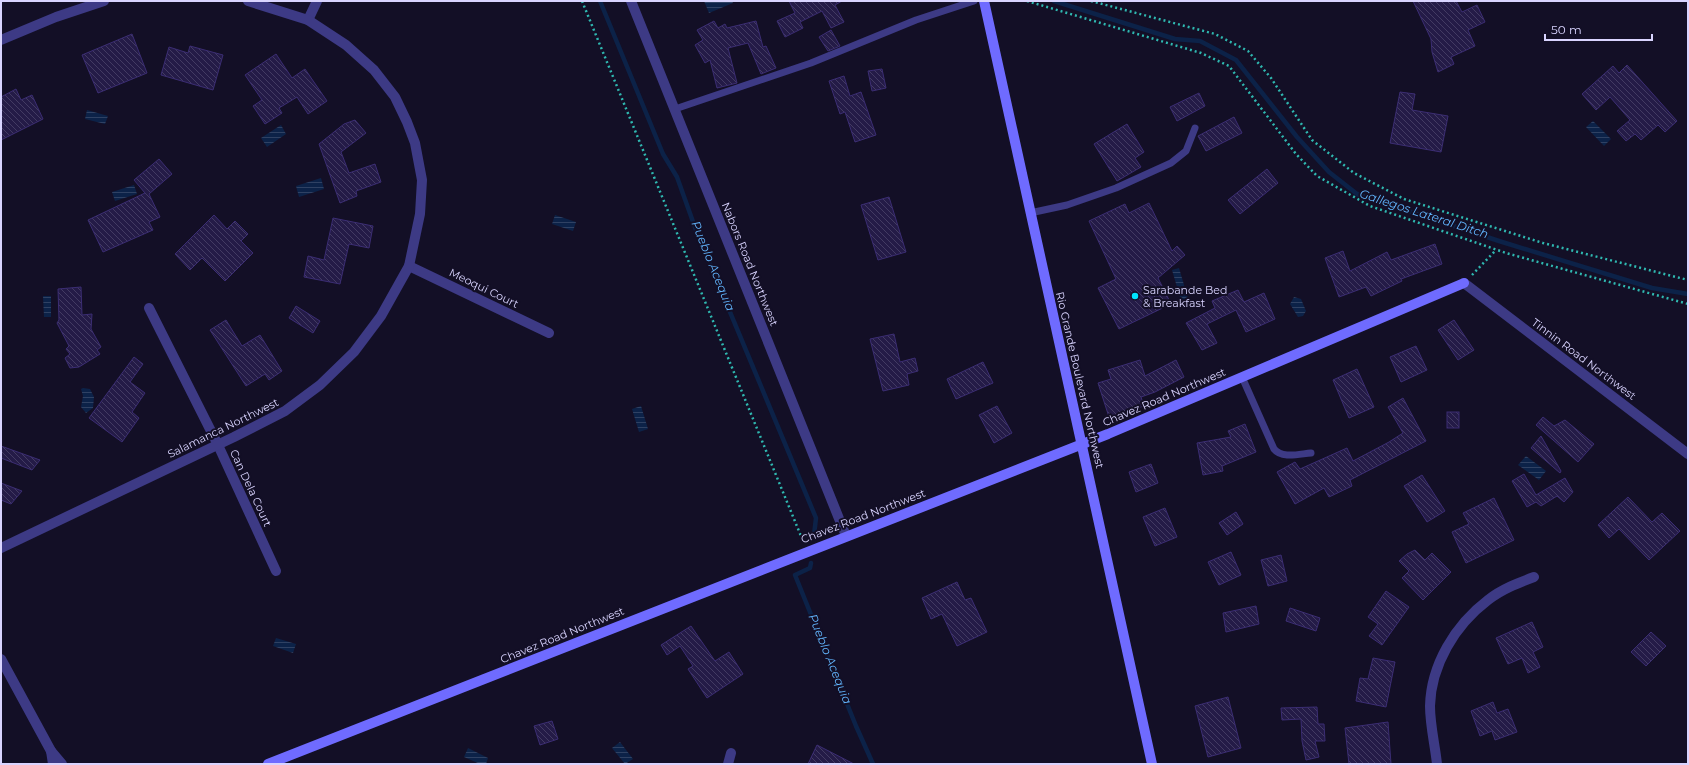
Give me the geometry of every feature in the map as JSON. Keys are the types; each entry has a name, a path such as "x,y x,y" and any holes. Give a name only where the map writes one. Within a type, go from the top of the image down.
{"street":[{"path":"1,40 56,17 104,1"},
{"name":"Salamanca Northwest","path":"1,548 218,445 285,411 320,385 354,352 381,316 409,266 420,214 422,180 415,143 395,97 374,70 346,46 308,20 248,1"},
{"path":"308,20 317,1"},
{"name":"Nabors Road Northwest","path":"631,1 846,536"},
{"name":"Rio Grande Boulevard Northwest","path":"984,1 1152,764"},
{"name":"Meoqui Court","path":"409,266 549,333"},
{"name":"Chavez Road Northwest","path":"268,764 1082,444 1464,283"},
{"name":"Tinnin Road Northwest","path":"1464,283 1688,454"},
{"name":"Can Dela Court","path":"149,308 218,445 276,570"},
{"path":"1437,764 1430,707 1432,689 1442,657 1460,627 1488,600 1506,589 1534,577"},
{"path":"1,659 51,751 62,764"},
{"path":"51,751 53,764"},
{"path":"728,764 731,753"}],"lane":[{"path":"675,109 811,63 916,20 974,1"},
{"path":"1030,213 1067,205 1116,188 1171,163 1186,151 1195,128"},
{"path":"1242,377 1277,453 1282,455 1311,453"}],"path":[{"path":"582,1 807,551"},
{"path":"1026,1 1201,53 1229,66 1296,154 1317,176 1370,206 1496,250 1688,304"},
{"path":"1091,1 1215,34 1248,51 1270,78 1312,140 1354,173 1404,199 1543,243 1688,280"},
{"path":"1464,283 1496,250"}],"water":[{"path":"704,1 732,1 733,3 709,13"},
{"path":"87,110 108,116 105,124 85,119"},
{"path":"1593,121 1611,139 1604,146 1586,127"},
{"path":"281,125 286,134 267,147 261,138"},
{"path":"321,178 324,189 299,197 296,186"},
{"path":"134,185 137,194 115,201 112,192"},
{"path":"555,215 576,222 573,231 552,224"},
{"path":"1179,268 1189,302 1182,304 1172,270"},
{"path":"43,296 51,296 51,317 44,317"},
{"path":"1294,297 1301,299 1306,311 1303,316 1298,317 1290,304"},
{"path":"81,389 90,389 94,397 93,408 86,413 81,407 83,396"},
{"path":"641,406 648,429 639,432 632,409"},
{"path":"1526,456 1546,471 1539,480 1518,465"},
{"path":"276,638 296,644 293,653 273,646"},
{"path":"620,742 633,759 625,764 612,748"},
{"path":"468,748 488,758 486,764 480,764 464,757"}],"building":[{"path":"789,1 842,1 835,5 844,22 831,28 822,11 800,22 803,28 785,37 777,21 795,13"},
{"path":"1413,1 1456,1 1462,12 1477,5 1485,22 1468,30 1475,46 1451,57 1454,64 1438,72 1432,52 1431,39"},
{"path":"714,21 718,28 725,24 727,28 756,21 763,47 766,46 776,68 761,74 748,43 728,48 737,83 717,88 710,60 705,63 695,45 703,40 697,30"},
{"path":"831,30 840,46 828,51 819,37"},
{"path":"132,34 147,73 98,93 82,55"},
{"path":"190,46 223,55 213,90 161,75 169,47 188,53"},
{"path":"276,54 292,78 305,69 327,101 308,114 297,97 279,108 282,113 265,124 253,106 262,100 245,75"},
{"path":"1627,65 1677,121 1665,132 1658,125 1641,140 1635,134 1626,141 1617,131 1630,120 1610,97 1596,110 1582,94 1613,66 1619,73"},
{"path":"882,69 886,88 872,91 868,71"},
{"path":"844,76 850,96 861,92 876,135 855,142 845,112 840,114 829,81"},
{"path":"16,89 21,100 32,95 43,119 1,140 1,97"},
{"path":"1400,92 1415,94 1412,110 1448,116 1441,152 1390,143"},
{"path":"1199,93 1205,106 1177,121 1170,107"},
{"path":"1234,117 1242,133 1206,151 1198,136"},
{"path":"355,120 366,133 341,152 349,173 375,164 381,182 356,191 357,196 340,203 319,144 344,124"},
{"path":"1127,124 1144,152 1135,158 1141,167 1117,181 1094,144"},
{"path":"159,159 172,174 149,194 160,217 149,222 153,230 103,252 88,220 145,193 134,180"},
{"path":"1267,169 1278,183 1240,214 1228,200"},
{"path":"889,197 906,252 878,260 861,205"},
{"path":"1149,203 1172,251 1177,246 1185,255 1158,278 1171,304 1119,329 1098,288 1116,279 1089,221 1125,204 1129,213"},
{"path":"214,215 227,229 235,221 248,234 241,241 253,253 225,281 202,258 190,270 175,254"},
{"path":"333,218 373,226 369,248 349,244 340,284 304,277 308,256 324,260"},
{"path":"1435,244 1442,264 1401,279 1402,281 1371,296 1366,287 1339,297 1325,258 1343,251 1350,271 1387,252 1391,260"},
{"path":"81,287 82,315 92,314 91,329 101,347 97,350 100,354 79,367 70,368 65,358 70,354 66,349 69,346 57,323 59,320 58,289"},
{"path":"1238,290 1244,302 1264,293 1275,319 1246,332 1236,310 1207,324 1217,343 1202,350 1186,323 1215,308 1212,301"},
{"path":"296,306 320,321 313,333 289,318"},
{"path":"226,320 242,346 260,335 282,371 269,380 265,374 246,386 210,330"},
{"path":"1454,320 1474,350 1458,360 1438,330"},
{"path":"894,334 900,362 915,358 918,371 907,374 909,385 883,391 870,339"},
{"path":"1416,346 1427,370 1401,382 1390,357"},
{"path":"134,357 143,364 130,382 145,393 132,412 139,418 122,442 89,418"},
{"path":"1140,360 1145,376 1176,360 1184,377 1155,392 1141,397 1144,406 1109,417 1098,383 1111,379 1108,370"},
{"path":"983,362 993,383 956,399 947,379"},
{"path":"1357,369 1374,407 1349,418 1333,380"},
{"path":"1403,398 1426,441 1350,480 1352,486 1329,497 1324,488 1295,504 1277,472 1295,462 1300,469 1347,448 1353,461 1389,442 1403,433 1388,407"},
{"path":"997,406 1012,433 994,443 979,415"},
{"path":"1447,412 1459,412 1459,428 1447,428"},
{"path":"1543,417 1554,426 1565,420 1594,444 1578,462 1536,425"},
{"path":"1245,424 1256,452 1222,466 1223,471 1203,475 1197,443 1231,437 1228,431"},
{"path":"1541,436 1561,471 1560,473 1531,448"},
{"path":"1,446 40,460 32,470 1,458"},
{"path":"1151,464 1158,483 1136,492 1129,472"},
{"path":"1524,474 1536,495 1565,478 1573,492 1564,502 1557,496 1541,506 1536,502 1527,507 1512,481"},
{"path":"1422,475 1445,511 1427,522 1404,486"},
{"path":"1,483 22,491 11,504 1,500"},
{"path":"1628,497 1652,522 1662,513 1680,531 1649,560 1619,529 1609,538 1598,525"},
{"path":"1494,498 1514,540 1466,563 1452,532 1469,524 1463,513"},
{"path":"1165,508 1177,537 1155,546 1143,517"},
{"path":"1236,512 1243,524 1227,535 1219,523"},
{"path":"1415,550 1425,560 1432,553 1451,572 1423,600 1402,578 1409,571 1399,561 1407,554"},
{"path":"1231,552 1241,575 1219,585 1208,562"},
{"path":"1281,555 1287,581 1268,586 1261,560"},
{"path":"957,582 965,600 971,598 987,632 957,646 942,614 931,619 922,598"},
{"path":"1386,591 1409,607 1382,645 1369,636 1378,624 1368,617"},
{"path":"1256,606 1259,624 1226,632 1223,613"},
{"path":"1290,608 1320,618 1316,631 1286,621"},
{"path":"1532,622 1543,647 1533,652 1540,667 1528,673 1522,658 1508,664 1496,638"},
{"path":"691,626 715,661 729,652 743,674 707,698 688,669 693,666 680,646 667,655 661,645"},
{"path":"1651,632 1666,646 1646,666 1631,652"},
{"path":"1373,658 1395,662 1386,707 1356,701 1360,678 1368,679"},
{"path":"1228,697 1241,748 1208,757 1195,706"},
{"path":"1493,702 1497,713 1508,709 1517,732 1495,740 1492,731 1480,736 1471,711"},
{"path":"1317,707 1318,724 1324,724 1325,741 1315,741 1319,757 1306,760 1302,741 1301,719 1282,720 1281,708"},
{"path":"552,721 558,739 540,745 534,726"},
{"path":"1388,722 1391,764 1349,764 1345,728"},
{"path":"817,745 854,764 808,764"}],"waterway":[{"name":"Pueblo Acequia","path":"600,1 663,154 677,177 697,233 816,518 814,535"},
{"name":"Gallegos Lateral Ditch","path":"1054,1 1175,39 1200,41 1236,60 1297,137 1329,172 1357,194 1499,241 1652,288 1688,294"},
{"name":"Pueblo Acequia","path":"811,563 810,568 795,575 856,726 873,764"}],"place":[{"name":"Sarabande Bed & Breakfast","path":"1135,296"}]}
